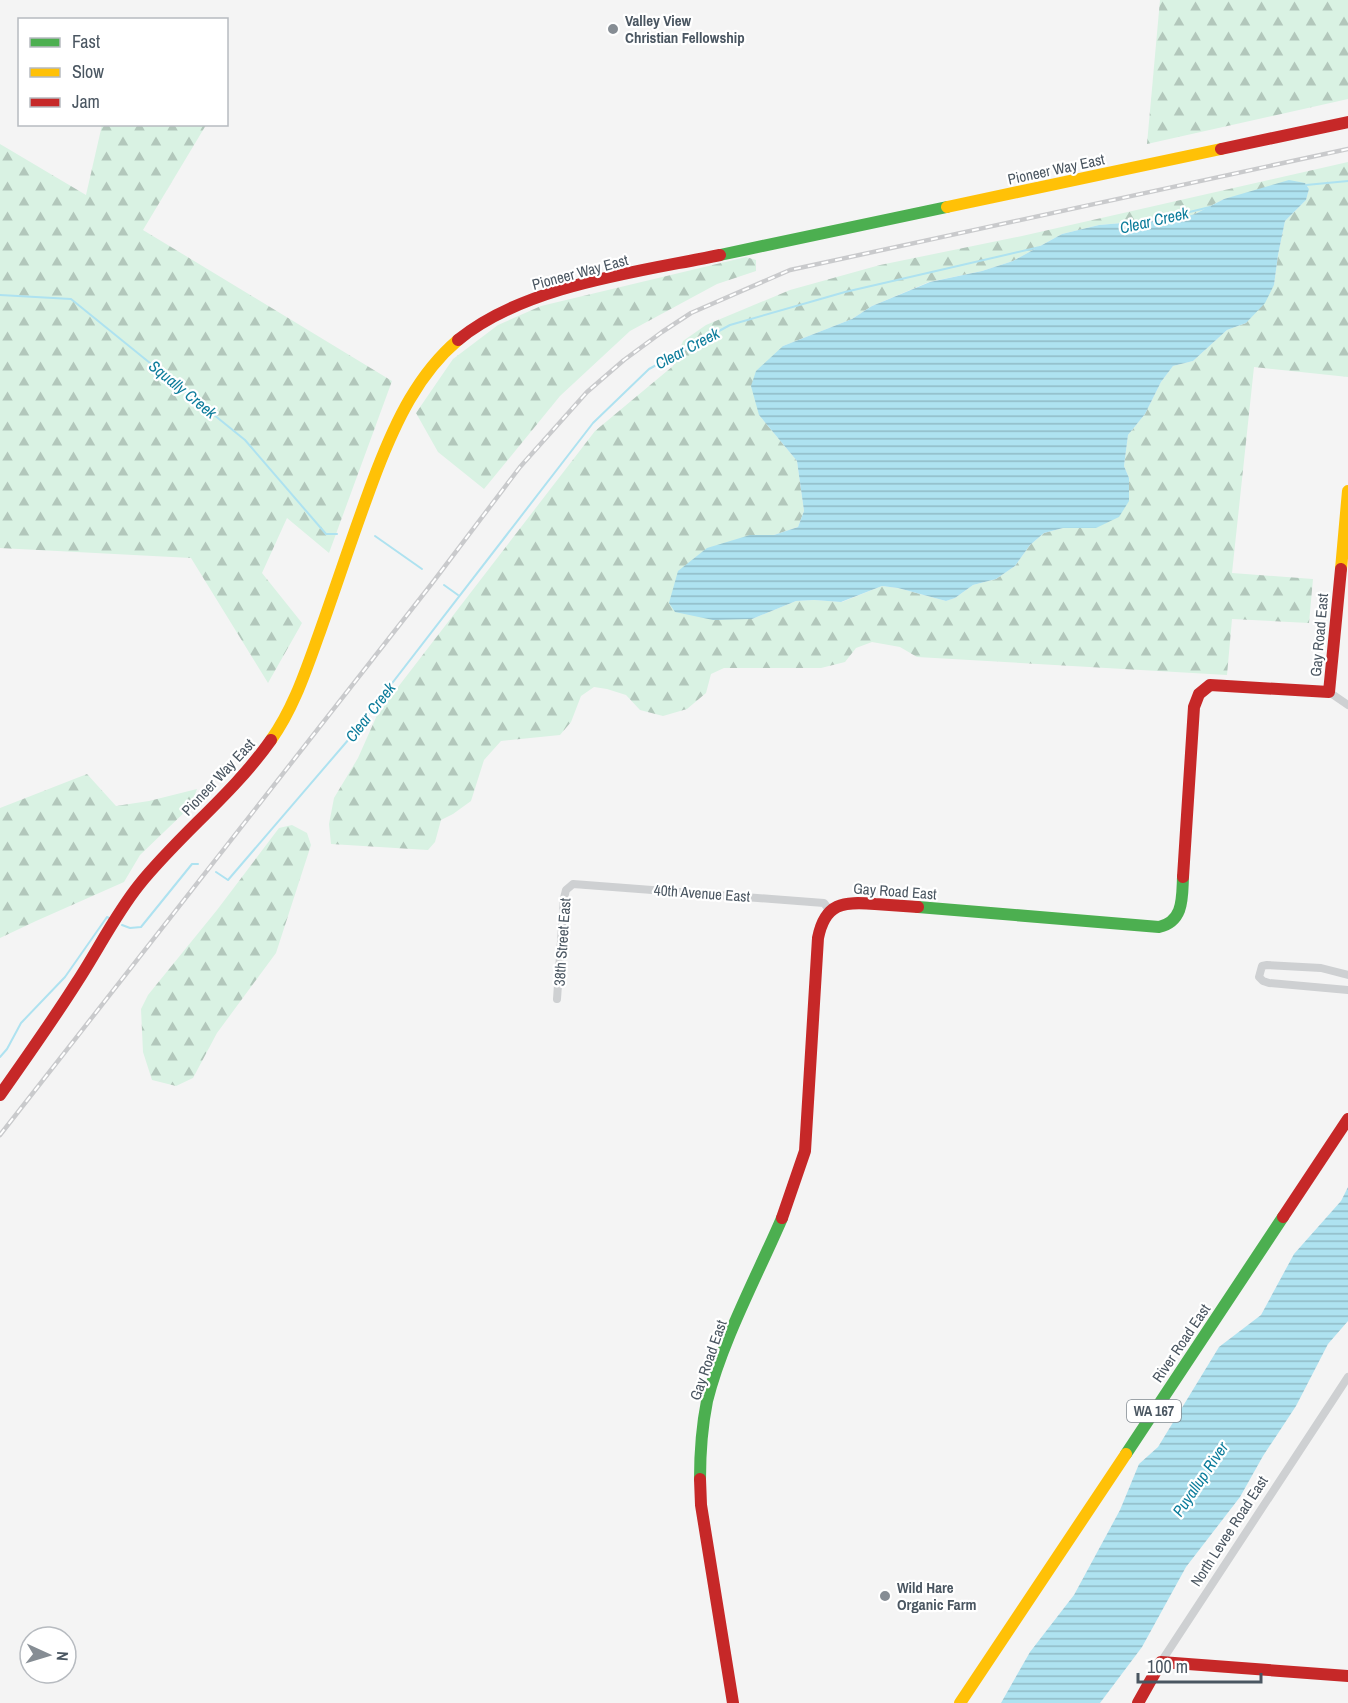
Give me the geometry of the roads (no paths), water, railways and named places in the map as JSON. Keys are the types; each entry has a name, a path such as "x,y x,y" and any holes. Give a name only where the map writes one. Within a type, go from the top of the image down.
{"main road":[{"name":"Pioneer Way East","path":"0,1095 76,984 139,885 181,837 258,759 278,731 301,686 366,499 396,425 422,380 448,349 467,334 517,305 582,284 1348,122"},
{"name":"Gay Road East","path":"733,1703 701,1505 699,1485 702,1432 707,1403 720,1360 784,1213 805,1151 819,938 822,923 838,904 851,902 1159,927 1173,923 1181,907 1190,737 1194,707 1199,694 1210,686 1216,685 1329,692 1347,526 1348,491"},
{"name":"River Road East","path":"960,1703 1348,1119"},
{"path":"1161,1662 1348,1676"},
{"name":"North Levee Road East","path":"1138,1703 1161,1662"}],"street":[{"path":"1329,692 1348,705"},
{"name":"40th Avenue East","path":"569,886 573,884 824,903 830,911"},
{"name":"38th Street East","path":"557,999 564,898 569,886"},
{"path":"1348,975 1321,968 1267,965 1262,966 1259,977 1269,983 1348,990"},
{"name":"North Levee Road East","path":"1161,1662 1348,1377"}],"water":[{"path":"1289,180 1305,183 1309,189 1306,200 1285,221 1274,285 1265,303 1246,323 1227,330 1193,361 1173,366 1161,382 1145,414 1128,435 1124,466 1129,478 1129,501 1119,517 1096,528 1063,528 1044,533 1030,545 1015,566 996,579 973,585 955,598 946,601 882,586 841,602 796,601 752,619 713,620 675,612 669,603 678,571 707,548 750,535 774,535 798,527 804,511 797,461 759,415 751,386 756,371 783,346 852,319 872,306 930,282 982,271 1013,261 1062,234 1099,225 1181,218 1195,214 1224,199"},
{"name":"Puyallup River","path":"1348,1187 1348,1321 1328,1344 1296,1406 1263,1456 1240,1497 1186,1567 1142,1647 1100,1703 1001,1703 1030,1652 1074,1595 1120,1510 1139,1464 1158,1447 1219,1347 1261,1315 1294,1254 1341,1201"}],"waterway":[{"name":"Clear Creek","path":"1306,185 1348,181"},
{"name":"Clear Creek","path":"1157,220 1210,207"},
{"name":"Clear Creek","path":"216,872 228,880 349,739 593,423 649,369 730,325 845,292 1040,247"},
{"name":"Squally Creek","path":"0,295 71,299 245,440 326,534 337,534"},
{"name":"Squally Creek","path":"375,536 422,569"},
{"name":"Squally Creek","path":"444,585 458,595"},
{"name":"Clear Creek","path":"122,925 130,928 141,927 192,864 198,864"},
{"name":"Clear Creek","path":"0,1057 21,1023 65,977 107,917 109,918"}],"railway":[{"path":"0,1135 433,582 520,467 587,392 624,360 662,332 691,313 790,270 1348,149"}],"place":[{"name":"Valley View Christian Fellowship","path":"613,29"},
{"name":"Wild Hare Organic Farm","path":"885,1596"}]}
